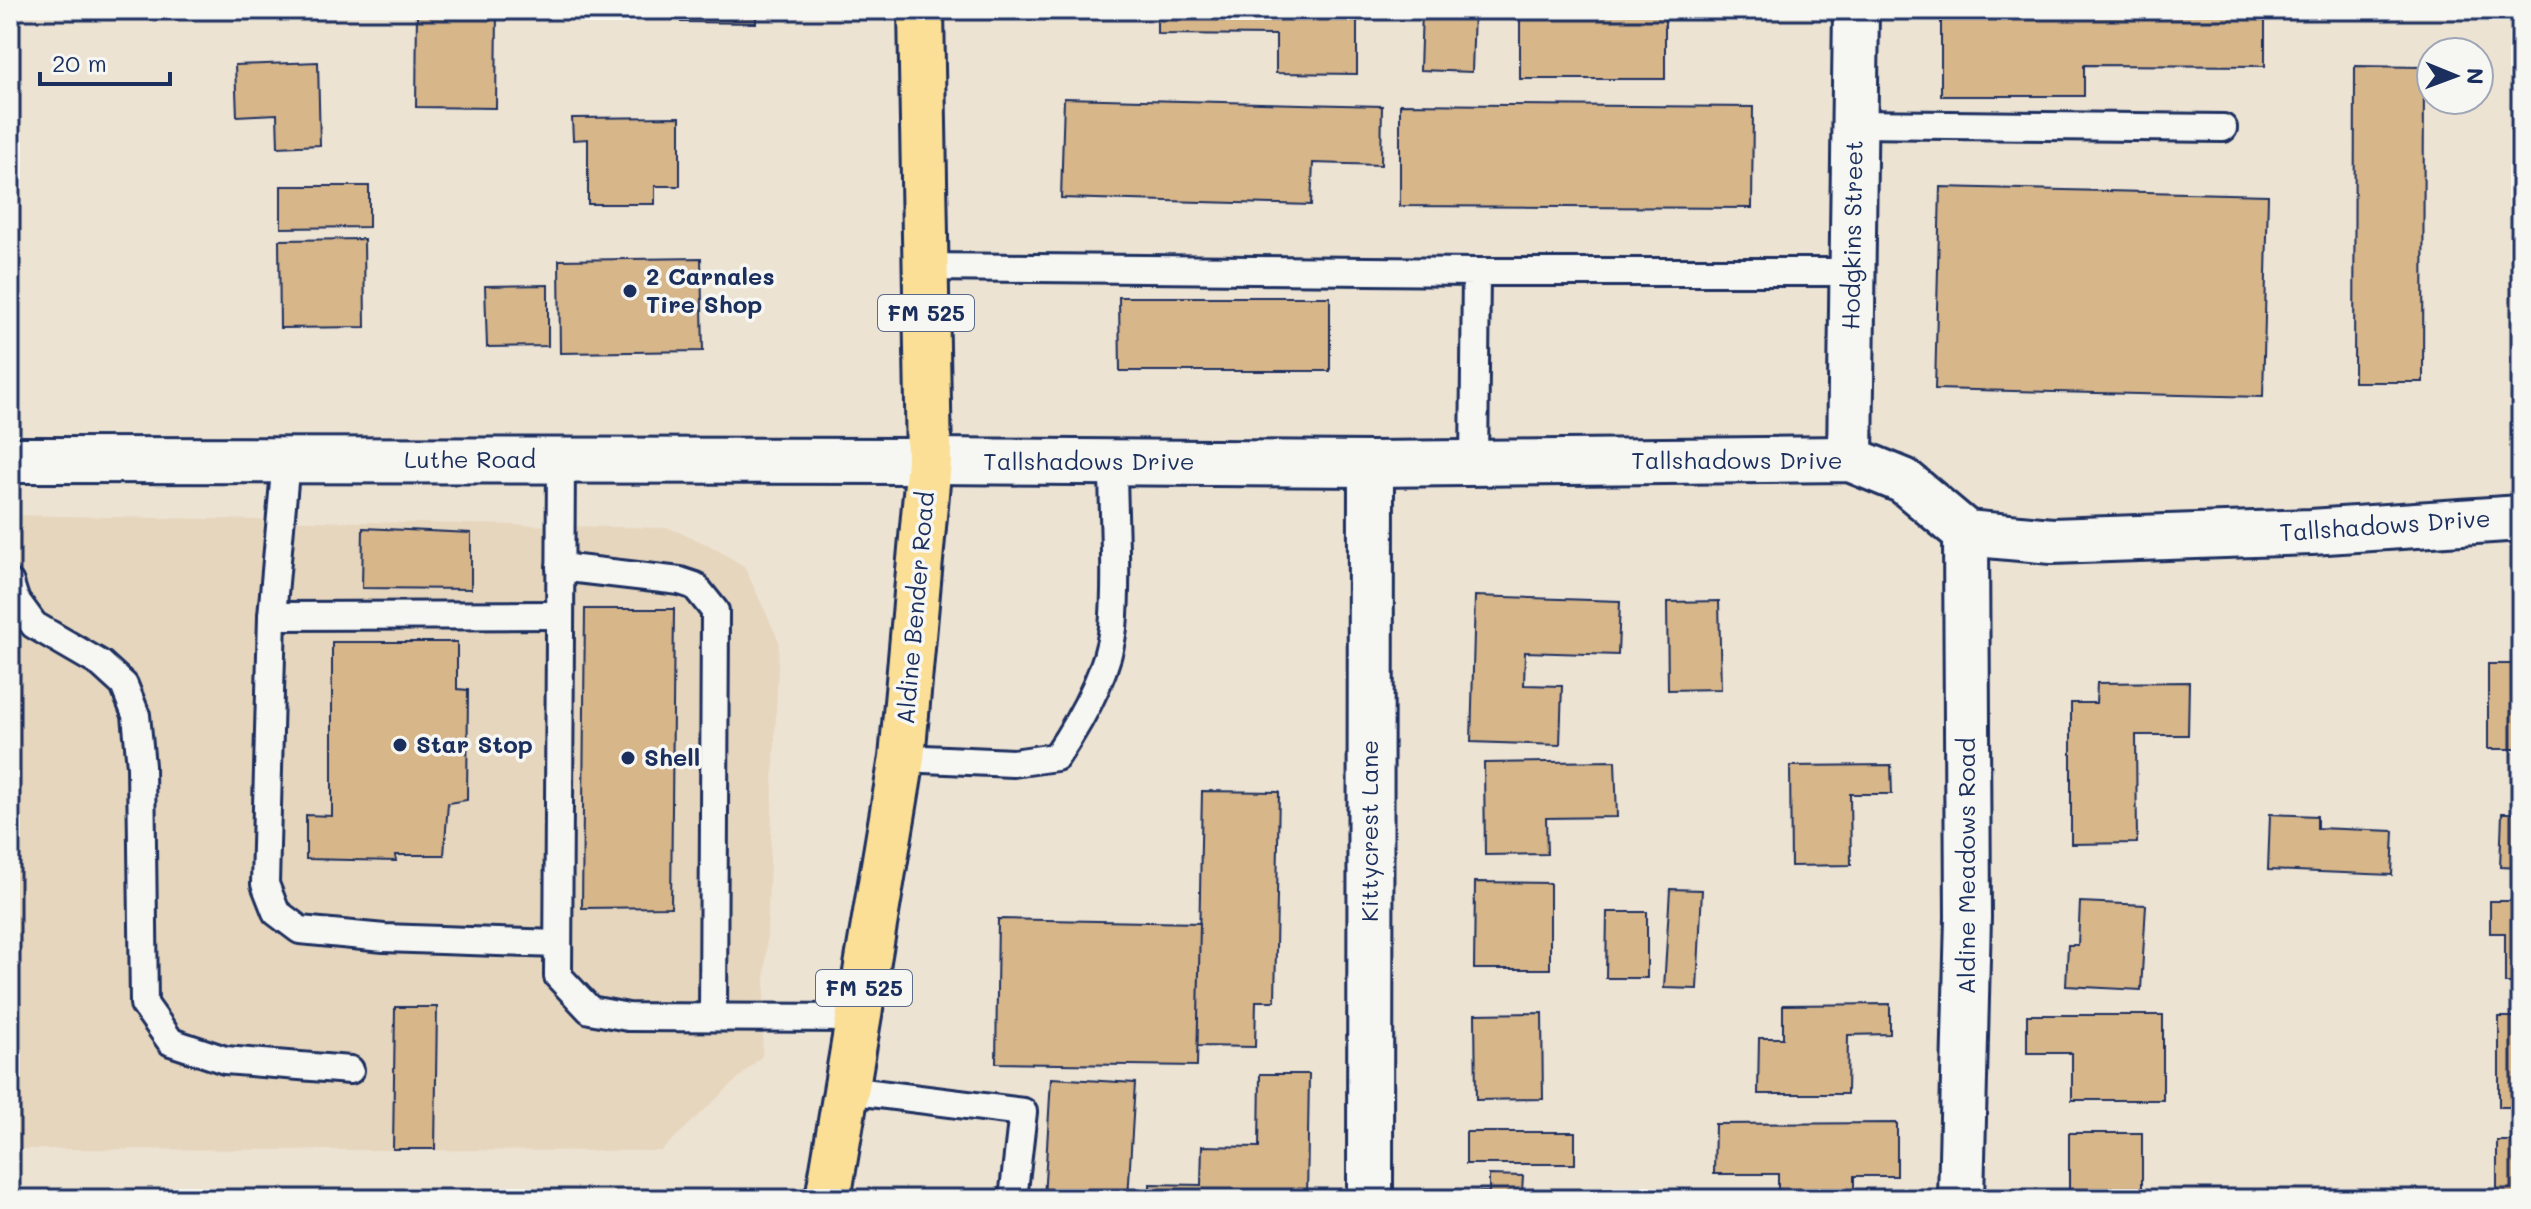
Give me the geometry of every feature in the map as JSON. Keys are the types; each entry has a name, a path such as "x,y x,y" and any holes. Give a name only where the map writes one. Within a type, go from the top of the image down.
{"main road":[{"name":"Aldine Bender Road","path":"828,1199 902,758 929,461 921,10"}],"street":[{"name":"Hodgkins Street","path":"1850,459 1856,10"},
{"name":"Tallshadows Drive","path":"929,461 1371,464 1850,459 1904,481 1966,533 2052,541 2311,532 2521,518"},
{"name":"Luthe Road","path":"10,460 929,461"},
{"name":"Kittycrest Lane","path":"1370,1199 1371,464"},
{"name":"Aldine Meadows Road","path":"1961,1199 1968,917 1966,533"}],"lane":[{"path":"1854,124 2223,128"},
{"path":"925,267 1852,272"},
{"path":"1474,463 1476,272"},
{"path":"286,460 272,616 265,884 276,912 300,930 384,938 558,944"},
{"path":"561,460 558,976 590,1010 628,1017 859,1018"},
{"path":"902,758 1013,763 1056,757 1083,714 1113,630 1113,462"},
{"path":"560,567 680,581 695,586 715,611 713,1017"},
{"path":"10,583 15,599 34,625 101,664 124,685 136,715 141,766 144,1004 171,1042 225,1060 350,1070"},
{"path":"272,616 560,615"},
{"path":"847,1090 1023,1112 1013,1199"}],"shaded area":[{"path":"10,515 669,528 709,545 744,566 779,641 762,1056 661,1151 10,1149"}],"building":[{"path":"417,10 497,10 496,108 416,107"},
{"path":"681,10 756,10 756,23 681,22"},
{"path":"1157,10 1357,10 1357,74 1276,73 1276,35 1157,34"},
{"path":"1422,10 1474,10 1472,72 1420,70"},
{"path":"1520,10 1665,10 1665,79 1520,79"},
{"path":"1941,10 2265,10 2265,66 2084,65 2084,96 1941,96"},
{"path":"318,62 320,145 278,147 277,114 237,116 235,65"},
{"path":"2355,66 2415,67 2415,116 2424,116 2423,382 2354,382"},
{"path":"1064,98 1382,106 1381,165 1313,163 1311,205 1061,198"},
{"path":"1400,104 1753,107 1752,208 1400,206"},
{"path":"680,117 680,186 655,186 655,204 588,204 588,139 573,140 572,118"},
{"path":"281,186 369,186 369,227 281,228"},
{"path":"1940,187 2268,195 2263,397 1935,389"},
{"path":"364,239 365,327 280,328 279,240"},
{"path":"701,258 703,351 560,353 559,260"},
{"path":"548,285 548,346 487,347 485,286"},
{"path":"1119,297 1330,297 1330,371 1120,371"},
{"path":"363,528 471,533 471,589 362,588"},
{"path":"1475,596 1620,601 1618,655 1525,652 1524,685 1562,686 1560,745 1471,742"},
{"path":"1719,601 1721,689 1668,690 1667,602"},
{"name":"Shell","path":"585,609 674,609 671,907 582,908"},
{"name":"Star Stop","path":"332,642 457,642 457,689 468,690 467,800 448,803 444,855 395,855 396,861 306,859 306,815 332,816"},
{"path":"2488,664 2521,664 2521,749 2488,749"},
{"path":"2189,682 2188,735 2136,735 2137,843 2071,844 2071,703 2096,703 2097,683"},
{"path":"1615,761 1617,817 1546,818 1547,854 1485,855 1484,763"},
{"path":"1891,765 1892,794 1850,794 1851,865 1791,866 1790,766"},
{"path":"1202,791 1279,792 1275,1001 1256,1001 1255,1047 1197,1046"},
{"path":"2502,813 2521,813 2521,868 2500,867"},
{"path":"2270,814 2317,816 2317,828 2394,831 2392,875 2268,870"},
{"path":"1475,882 1550,883 1550,969 1474,969"},
{"path":"1670,889 1702,890 1697,989 1664,988"},
{"path":"2490,901 2521,901 2521,983 2505,983 2505,933 2490,933"},
{"path":"2080,902 2146,905 2141,990 2066,986 2068,945 2078,945"},
{"path":"1607,912 1647,912 1647,978 1606,978"},
{"path":"998,919 1200,923 1197,1066 996,1063"},
{"path":"1890,1004 1890,1034 1848,1035 1847,1094 1758,1094 1759,1038 1783,1038 1783,1005"},
{"path":"395,1007 437,1007 435,1149 393,1149"},
{"path":"1542,1013 1543,1099 1476,1100 1475,1014"},
{"path":"2027,1015 2163,1015 2163,1100 2072,1100 2072,1053 2027,1053"},
{"path":"2499,1017 2521,1017 2521,1107 2499,1107"},
{"path":"1260,1074 1309,1074 1307,1199 1150,1199 1150,1184 1201,1185 1202,1146 1259,1147"},
{"path":"1051,1078 1135,1083 1128,1199 1044,1199"},
{"path":"1897,1123 1897,1176 1854,1176 1854,1199 1778,1199 1778,1174 1714,1174 1715,1124"},
{"path":"1466,1132 1575,1132 1575,1164 1466,1164"},
{"path":"2069,1133 2142,1133 2142,1199 2069,1199"},
{"path":"2497,1141 2521,1141 2521,1199 2497,1199"},
{"path":"1489,1175 1523,1176 1522,1192 1578,1193 1578,1199 1465,1199 1465,1193 1489,1192"}],"place":[{"name":"2 Carnales Tire Shop","path":"630,291"},
{"name":"Star Stop","path":"400,745"},
{"name":"Shell","path":"628,758"}]}
